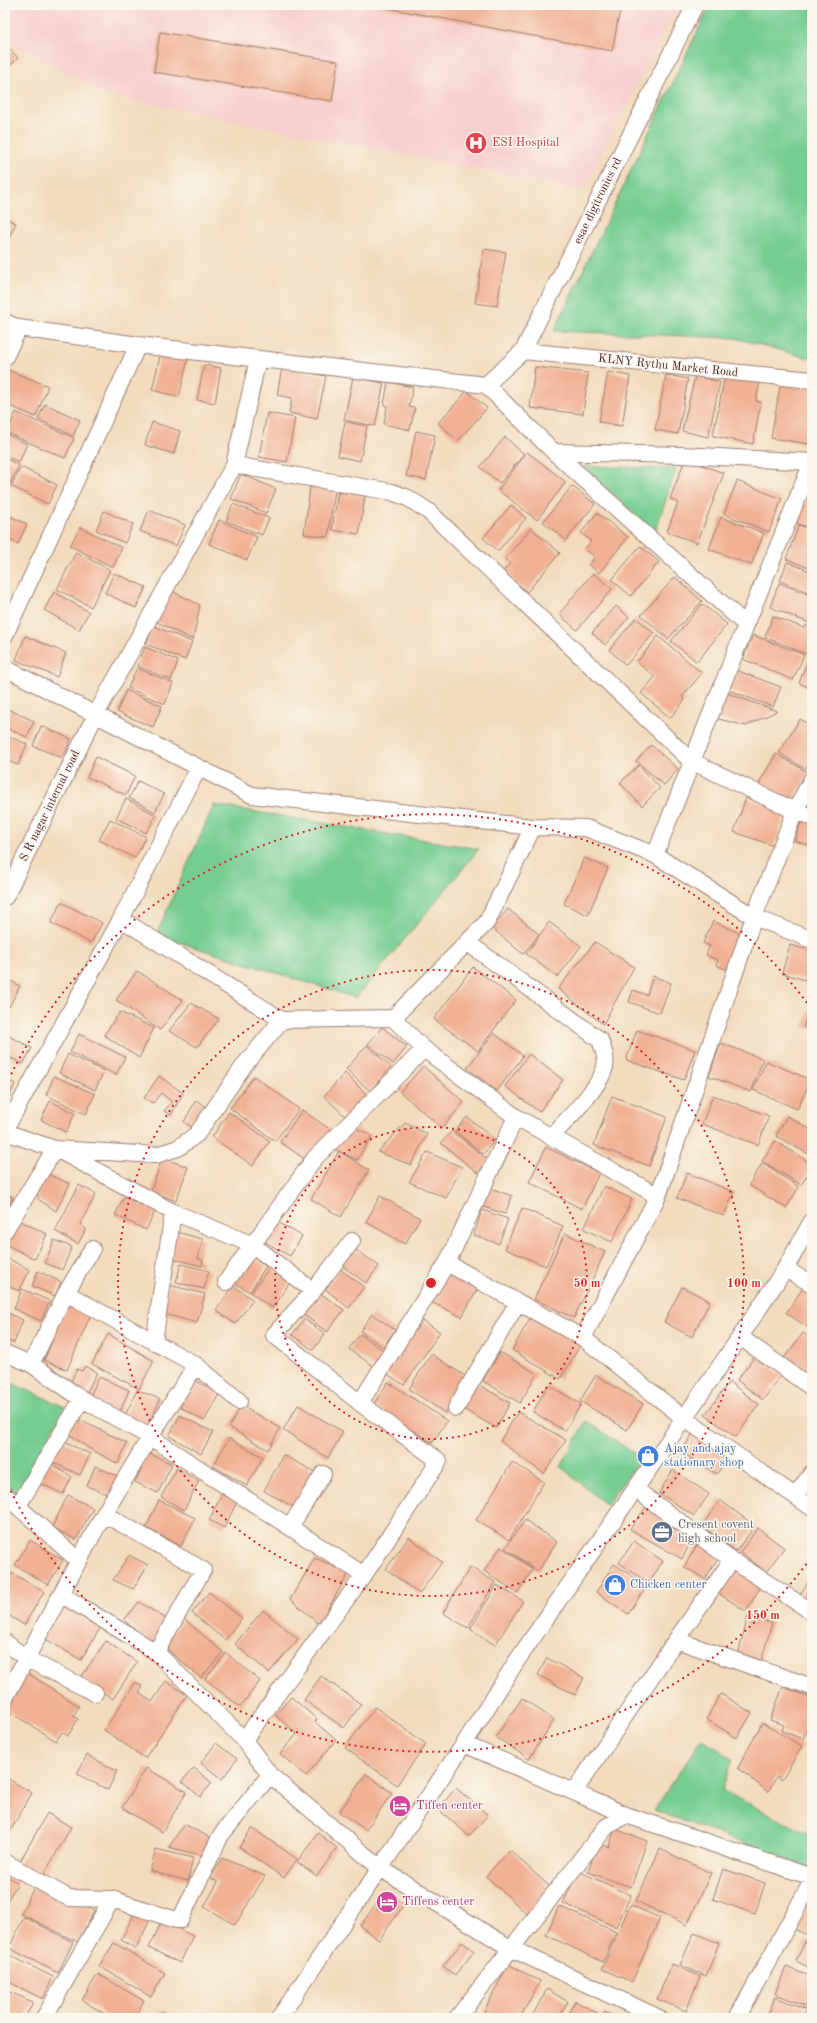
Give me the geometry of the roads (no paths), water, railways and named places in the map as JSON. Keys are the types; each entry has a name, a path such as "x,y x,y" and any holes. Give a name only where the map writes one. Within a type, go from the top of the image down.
{"street":[{"name":"esae digitronics rd","path":"486,385 523,351 695,5"},
{"path":"5,357 12,325 138,345 486,385 554,452 746,625"},
{"path":"5,635 138,345"},
{"name":"KLNY Rythu Market Road","path":"523,351 812,380"},
{"name":"S R nagar internal road","path":"5,897 95,716 234,466 258,359"},
{"path":"554,452 682,455 812,462 691,761 655,855"},
{"path":"234,466 392,492 408,498 428,511 691,761 795,811 812,817"},
{"path":"5,668 198,769 252,795 533,827 586,828 655,855 754,917 812,940"},
{"path":"198,769 122,919 5,1131 55,1148 173,1212 253,1245 314,1290"},
{"path":"583,1338 658,1196 754,917 795,811 812,779"},
{"path":"122,919 282,1020 393,1018 487,922 533,827"},
{"path":"468,943 600,1040 605,1052 605,1066 598,1083 551,1137"},
{"path":"393,1018 424,1050 516,1117 658,1196"},
{"path":"55,1148 156,1155 178,1148 197,1134 245,1064 282,1020"},
{"path":"226,1282 314,1159 424,1050"},
{"path":"360,1403 447,1263 516,1117"},
{"path":"5,1229 55,1148"},
{"path":"154,1342 173,1212"},
{"path":"279,2018 464,1744 516,1662 685,1419 740,1337 785,1269 812,1222"},
{"path":"244,1740 364,1575 439,1461 360,1403 274,1335 314,1290 352,1241"},
{"path":"31,1364 66,1294 92,1249"},
{"path":"447,1263 583,1338 685,1419 812,1508"},
{"path":"785,1269 812,1284"},
{"path":"66,1294 196,1365 239,1401"},
{"path":"456,1408 518,1302"},
{"path":"740,1337 812,1388"},
{"path":"5,1354 31,1364 82,1398 150,1437 364,1575"},
{"path":"5,1698 62,1595 104,1514 150,1437 196,1365"},
{"path":"18,1506 82,1398"},
{"path":"794,1496 812,1473"},
{"path":"290,1527 323,1474"},
{"path":"635,1489 732,1560 812,1612"},
{"path":"5,1495 79,1561"},
{"path":"104,1514 203,1570 156,1652"},
{"path":"574,1792 676,1640 732,1560"},
{"path":"62,1595 156,1652 244,1740 270,1775 380,1868 510,1948 659,2018"},
{"path":"676,1640 812,1687"},
{"path":"5,1642 27,1658 95,1693"},
{"path":"464,1744 626,1815 812,1877"},
{"path":"5,1862 69,1898 112,1899 180,1920 221,1835 270,1775"},
{"path":"457,2018 510,1948 606,1827 626,1815"},
{"path":"737,2018 812,1881"},
{"path":"44,2018 112,1899"}],"place":[{"name":"ESI Hospital","path":"476,143"},
{"name":"Ajay and ajay stationary shop","path":"648,1456"},
{"name":"Cresent covent high school","path":"662,1532"},
{"name":"Chicken center","path":"615,1585"},
{"name":"Tiffen center","path":"400,1806"},
{"name":"Tiffens center","path":"387,1902"}]}
